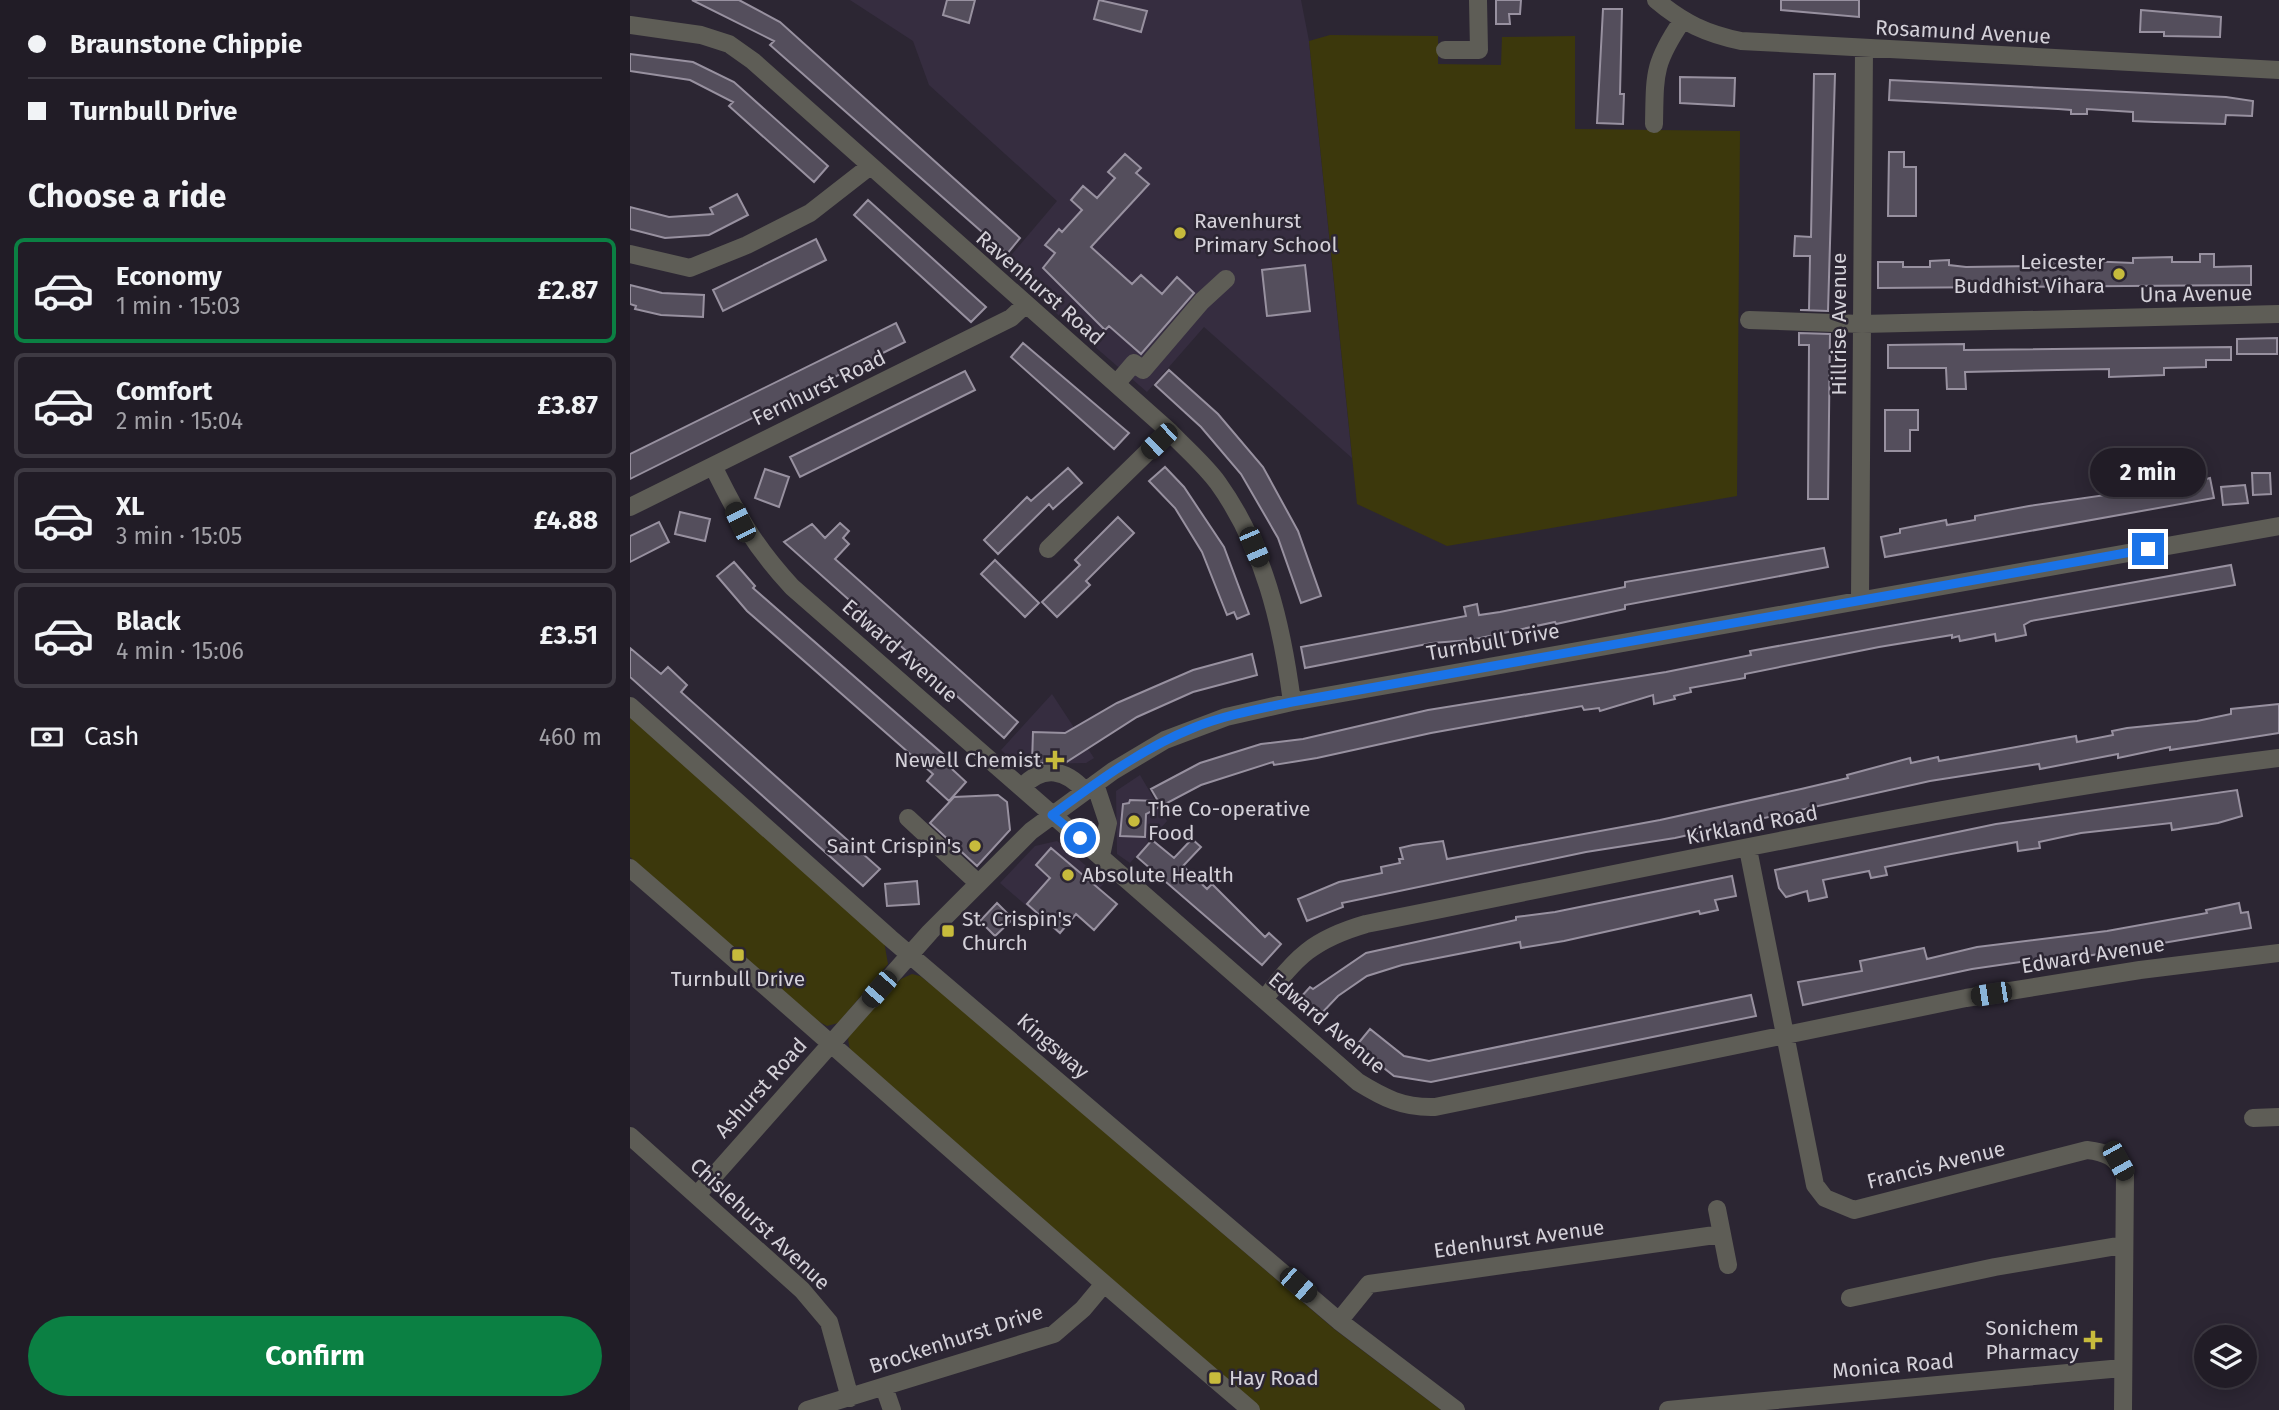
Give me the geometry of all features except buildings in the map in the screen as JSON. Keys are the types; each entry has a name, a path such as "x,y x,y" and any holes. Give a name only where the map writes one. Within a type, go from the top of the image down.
{"street":[{"path":"1445,50 1479,50 1478,0"},
{"name":"Rosamund Avenue","path":"1656,0 1682,21 1710,35 1741,41 1864,50 2279,70"},
{"path":"1654,124 1655,71 1665,45 1682,21"},
{"name":"Ravenhurst Road","path":"630,25 701,36 729,44 1169,431 1217,482 1247,529 1272,598 1286,653 1292,702"},
{"name":"Hillrise Avenue","path":"1860,599 1864,50"},
{"path":"630,254 690,268 747,245 810,213 840,193 869,167"},
{"path":"1116,384 1134,363 1143,370 1202,301 1226,279"},
{"name":"Fernhurst Road","path":"630,507 1011,318 1025,305"},
{"name":"Una Avenue","path":"1749,320 1862,324 2279,314"},
{"path":"1048,549 1169,431"},
{"name":"Edward Avenue","path":"713,466 747,532 761,553 792,587 1357,1083 1390,1102 1412,1108 1435,1107 1966,998 2140,970 2279,953"},
{"name":"Turnbull Drive","path":"832,1042 910,953 1031,831 1136,756 1196,727 1292,702 2279,526"},
{"name":"Kingsway","path":"630,706 910,953 1339,1321 1456,1410"},
{"name":"Kirkland Road","path":"1264,1000 1288,967 1309,947 1334,933 1748,849 2099,784 2279,758"},
{"path":"1023,787 1041,774 1057,772 1071,775 1090,787 1108,822 1101,856"},
{"path":"908,818 978,883"},
{"name":"Francis Avenue","path":"1748,849 1815,1185 1825,1198 1854,1210 2087,1150 2104,1152 2118,1161 2125,1174 2123,1410"},
{"path":"630,868 832,1042 1103,1285 1251,1410"},
{"name":"Ashurst Road","path":"696,1195 832,1042"},
{"path":"2253,1118 2279,1117"},
{"name":"Chislehurst Avenue","path":"630,1136 802,1290 829,1322 850,1398"},
{"path":"1717,1209 1728,1265"},
{"name":"Edenhurst Avenue","path":"1339,1321 1369,1284 1722,1234"},
{"path":"1850,1298 1994,1267 2123,1245"},
{"name":"Brockenhurst Drive","path":"807,1410 1054,1334 1083,1309 1103,1285"},
{"name":"Monica Road","path":"1668,1410 2122,1368"},
{"path":"884,1387 892,1410"}],"shaded area":[{"name":"Ravenhurst Primary School","path":"850,0 1301,0 1309,41 1352,458 1204,327 1147,392 1002,266 1057,201 929,85 913,41"},
{"path":"1330,35 1438,36 1438,64 1501,65 1502,37 1575,36 1575,129 1740,131 1737,496 1447,546 1357,504 1309,41"},
{"path":"1052,694 1094,758 1086,763 1032,764 1011,759 1001,750"},
{"path":"630,717 884,941 888,964 838,1023 827,1026 818,1021 630,857"},
{"path":"1140,775 1167,821 1130,863 1117,854 1116,791"},
{"path":"1057,841 1105,882 1060,935 1000,883 1035,846"},
{"path":"912,974 920,976 945,995 1334,1329 1441,1410 1260,1410 1192,1355 850,1050 848,1039 852,1031 901,979"}],"place":[{"name":"Ravenhurst Primary School","path":"1180,233"},
{"name":"Leicester Buddhist Vihara","path":"2119,274"},
{"name":"Newell Chemist","path":"1055,760"},
{"name":"The Co-operative Food","path":"1134,821"},
{"name":"Saint Crispin's","path":"975,846"},
{"name":"Absolute Health","path":"1068,875"},
{"name":"St. Crispin's Church","path":"948,931"},
{"name":"Turnbull Drive","path":"738,955"},
{"name":"Sonichem Pharmacy","path":"2093,1340"},
{"name":"Hay Road","path":"1215,1378"}],"route":[{"path":"1080,838 1052,815 1136,756 1196,727 1226,718 1292,702 2148,549"}]}
